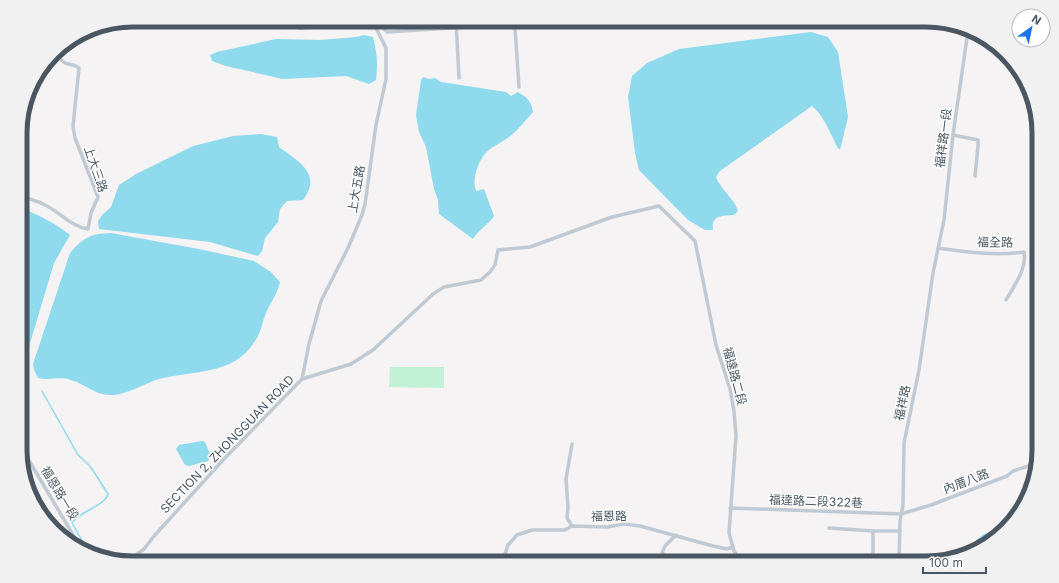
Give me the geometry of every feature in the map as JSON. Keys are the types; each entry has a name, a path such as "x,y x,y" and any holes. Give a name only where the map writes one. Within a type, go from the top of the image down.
{"street":[{"name":"上大五路","path":"302,379 309,344 321,301 348,248 365,204 376,125 386,79 386,48 376,27"},
{"path":"379,33 381,27"},
{"path":"382,27 387,32 470,27"},
{"path":"514,27 519,87"},
{"path":"456,28 459,78"},
{"name":"福祥路一段","path":"938,248 944,220 953,135 967,36"},
{"name":"上大三路","path":"27,197 52,207 71,222 81,228 88,229 91,213 98,197 75,138 73,126 79,68 65,63 58,58"},
{"path":"953,135 978,140 975,176"},
{"name":"SECTION 2, ZHONGGUAN ROAD","path":"135,556 144,549 224,459 302,379 351,364 367,354 385,340 433,294 444,287 481,280 495,265 498,250 530,247 612,217 659,206 695,241"},
{"name":"福達路二段","path":"695,241 716,345 730,389 734,411 735,447 729,533 734,551 737,556"},
{"name":"福全路","path":"938,248 985,254 1024,252 1021,276 1006,300"},
{"name":"福祥路","path":"899,556 901,514 903,505 904,443 920,370 933,273 938,248"},
{"path":"572,444 566,479 568,507 567,518 572,526"},
{"name":"福恩路一段","path":"28,458 75,539"},
{"name":"內厝八路","path":"901,514 930,505 1031,465"},
{"name":"福達路二段322巷","path":"730,508 901,514"},
{"name":"福恩路","path":"504,556 508,545 517,535 532,530 566,530 572,526 608,527 624,524 640,526 713,546 727,549 733,547"},
{"path":"829,528 900,531"},
{"path":"873,531 873,556"},
{"path":"665,556 662,553 665,546 676,535"}],"green space":[{"path":"390,367 444,367 444,388 389,387"}],"water":[{"path":"296,27 335,27 299,30"},
{"path":"811,32 828,37 838,52 848,117 840,150 824,120 812,106 720,171 716,177 736,206 738,211 734,215 718,217 714,221 713,230 705,230 688,220 639,170 635,153 628,97 632,76 647,63 679,49"},
{"path":"364,35 373,37 376,53 376,80 369,84 346,76 283,79 226,66 212,61 210,55 217,52 276,39 320,40"},
{"path":"423,77 429,79 435,78 441,82 506,92 511,96 518,92 530,102 532,108 533,112 518,128 509,137 486,152 479,163 475,177 476,191 484,189 494,216 473,239 439,214 438,200 434,189 426,147 419,132 416,115 421,80"},
{"path":"261,134 277,137 279,147 306,169 309,175 310,183 303,200 287,201 280,209 278,222 265,238 262,251 258,256 210,242 99,229 98,221 111,207 119,185 136,174 193,146 233,136"},
{"path":"27,210 47,220 70,235 54,263 27,353"},
{"path":"111,233 199,249 254,261 271,272 280,282 279,286 266,313 257,338 246,352 236,360 212,370 159,379 116,395 105,395 67,379 38,378 33,364 70,253 79,243 88,237 98,234"},
{"path":"202,441 205,442 211,457 208,461 189,466 185,465 176,449 179,445"},
{"path":"44,505 52,519 49,515 43,506"},
{"path":"995,530 975,544 976,540 984,534"}],"waterway":[{"path":"42,391 78,455 90,466 108,494 102,502 80,515 72,523 84,544"}]}
